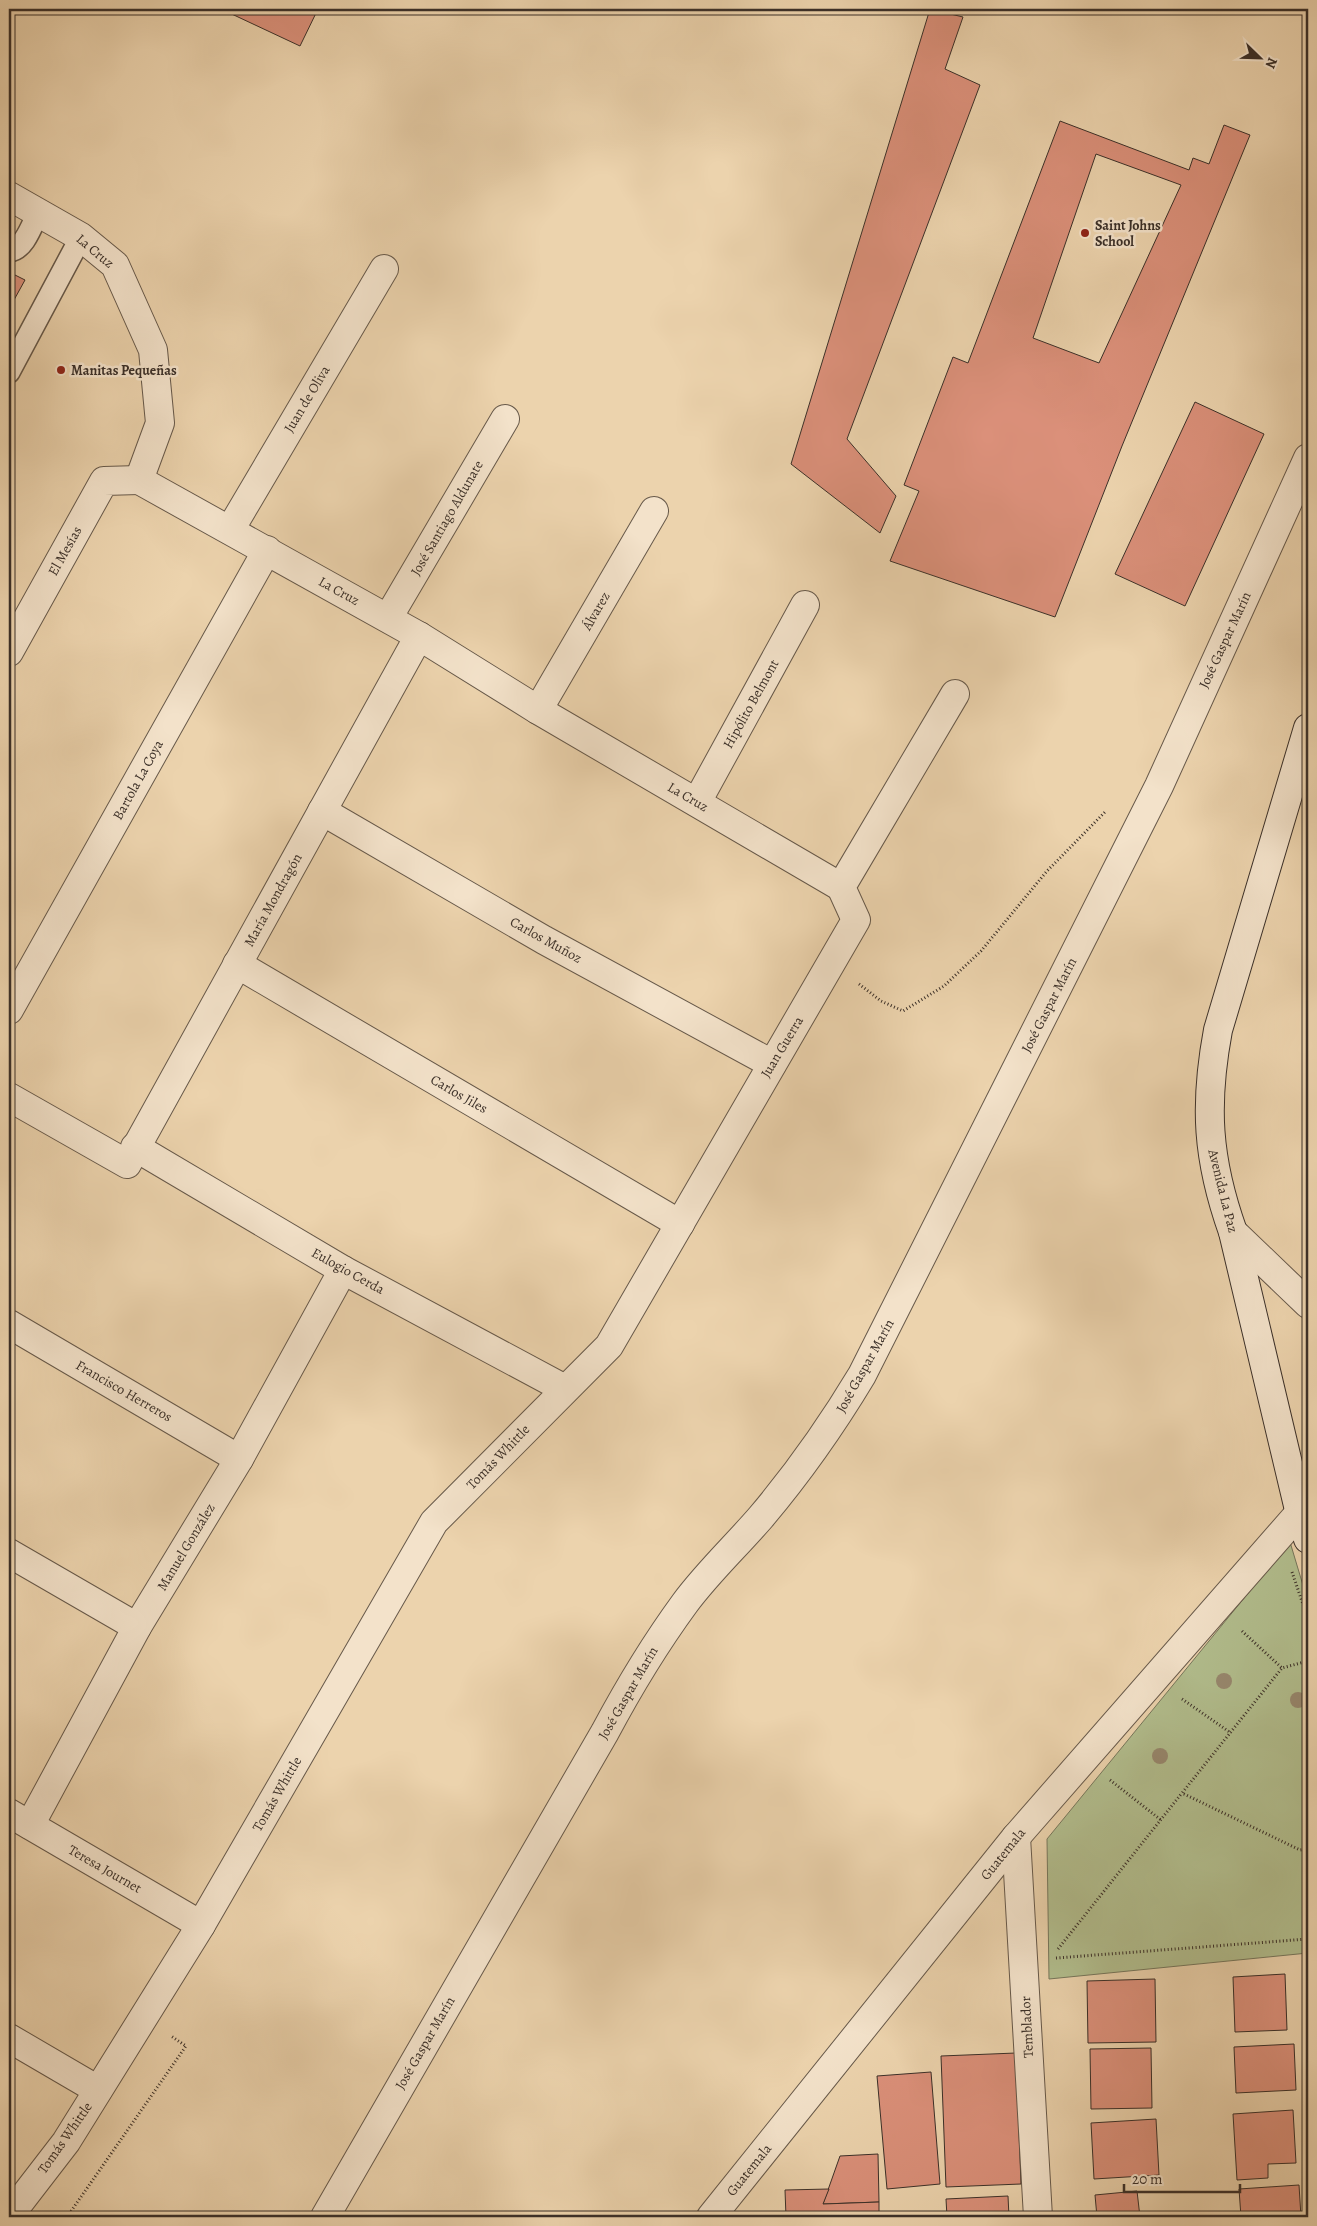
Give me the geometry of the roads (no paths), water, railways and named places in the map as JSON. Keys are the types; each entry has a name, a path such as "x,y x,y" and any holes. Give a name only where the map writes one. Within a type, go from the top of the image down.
{"street":[{"name":"La Cruz","path":"9,196 81,237 115,265 153,350 160,423 139,480 388,618 538,710 841,887"},
{"name":"Juan de Oliva","path":"230,530 384,269"},
{"name":"José Santiago Aldunate","path":"388,618 505,419"},
{"name":"José Gaspar Marín","path":"326,2217 605,1732 629,1686 657,1643 715,1564 760,1518 800,1468 833,1422 862,1375 889,1325 1158,786 1308,458"},
{"name":"El Mesías","path":"9,652 104,481 139,480"},
{"name":"Álvarez","path":"538,710 654,511"},
{"name":"Bartola La Coya","path":"9,1010 267,550"},
{"name":"Hipólito Belmont","path":"697,802 805,605"},
{"name":"María Mondragón","path":"131,1156 419,636"},
{"path":"841,887 955,694"},
{"name":"Avenida La Paz","path":"1305,1519 1233,1232 1222,1200 1210,1135 1208,1100 1218,1030 1308,728"},
{"name":"Carlos Muñoz","path":"322,811 544,940 772,1064"},
{"name":"Juan Guerra","path":"565,1388 609,1346 835,959 856,920 841,887"},
{"name":"Carlos Jiles","path":"237,964 680,1224"},
{"name":"Eulogio Cerda","path":"9,1097 131,1156 565,1388"},
{"path":"1233,1232 1308,1304"},
{"name":"Manuel González","path":"19,1819 239,1459 344,1270"},
{"name":"Francisco Herreros","path":"9,1324 239,1459"},
{"name":"Tomás Whittle","path":"9,2216 66,2142 201,1925 434,1522 565,1388"},
{"name":"Guatemala","path":"714,2216 1016,1837 1305,1519"},
{"path":"9,1553 136,1627"},
{"name":"Teresa Journet","path":"19,1819 201,1925"},
{"name":"Temblador","path":"1016,1837 1038,2217"},
{"path":"9,2038 98,2090"}],"lane":[{"path":"9,251 14,251 20,246 38,213"},
{"path":"9,372 81,237"}],"place":[{"name":"Saint Johns School","path":"1085,233"},
{"name":"Manitas Pequeñas","path":"61,370"}]}
